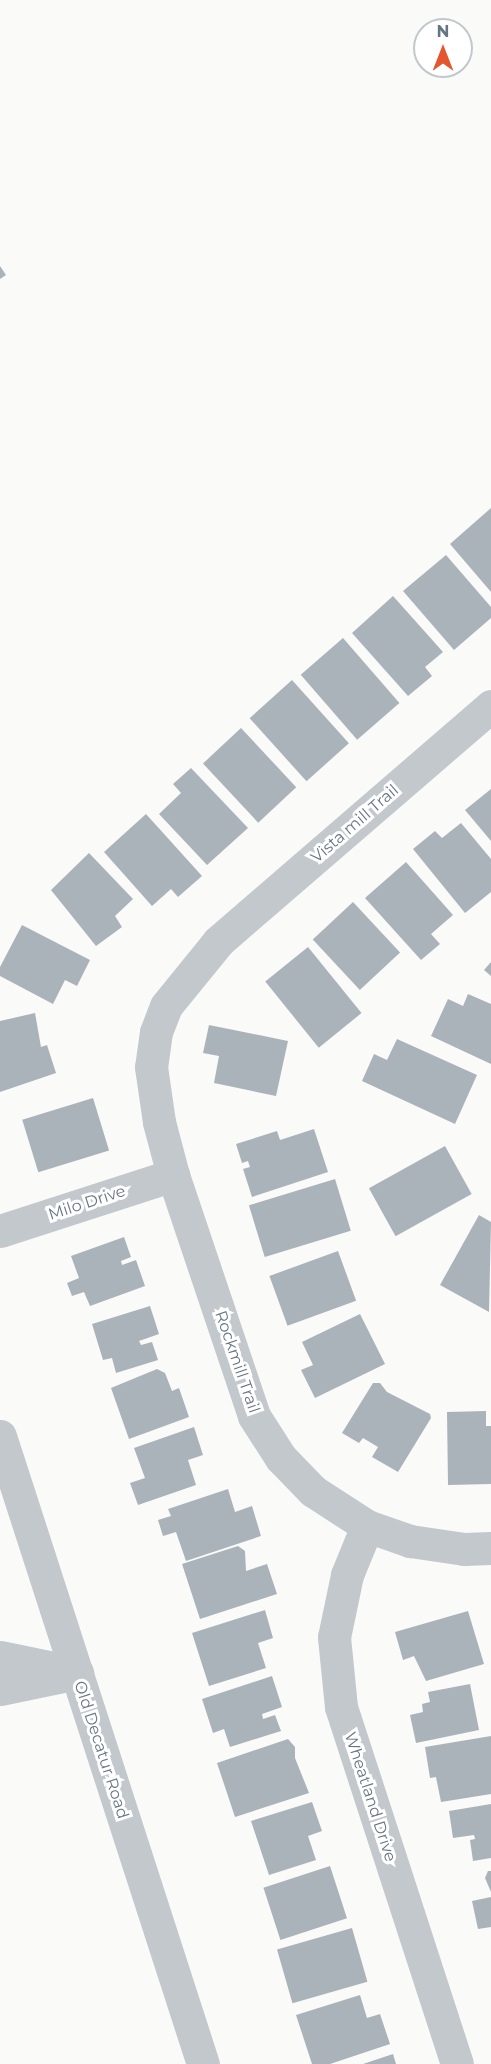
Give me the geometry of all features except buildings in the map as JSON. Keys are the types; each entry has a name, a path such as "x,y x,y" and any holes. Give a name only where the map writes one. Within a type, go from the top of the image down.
{"street":[{"name":"Vista mill Trail","path":"156,1032 166,1006 218,942 491,706"},
{"name":"Rockmill Trail","path":"156,1032 153,1092 173,1174 254,1416 281,1458 313,1491 367,1526 410,1541 464,1549 491,1548"},
{"name":"Milo Drive","path":"0,1231 173,1174"},
{"name":"Old Decatur Road","path":"0,1436 203,2064"},
{"name":"Wheatland Drive","path":"367,1526 347,1575 334,1637 341,1707 458,2064"},
{"path":"0,1657 76,1674"},
{"path":"0,1689 76,1674"}]}
